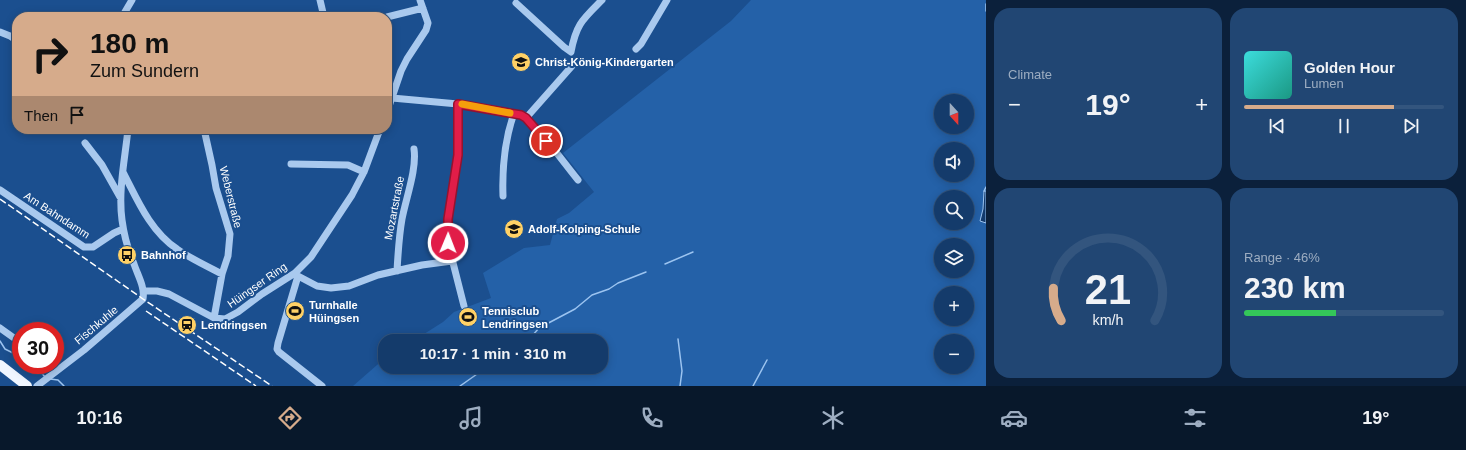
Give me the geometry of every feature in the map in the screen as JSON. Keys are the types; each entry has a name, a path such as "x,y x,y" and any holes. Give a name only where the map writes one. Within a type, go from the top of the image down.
{"main road":[{"path":"0,365 27,386"}],"street":[{"path":"125,12 132,0"},
{"path":"320,0 323,12"},
{"path":"420,0 428,23 426,30 401,71 392,98 458,104 514,113 526,118 578,180"},
{"path":"516,3 571,52 574,36 580,22 602,0"},
{"path":"636,49 641,44 667,0"},
{"path":"392,16 423,8"},
{"path":"0,32 12,37"},
{"path":"526,118 572,66"},
{"path":"458,104 458,161 448,219 448,243 464,306"},
{"path":"503,196 502,176 506,148 514,113"},
{"path":"127,134 120,209 130,254 143,291 157,291 169,294 214,318"},
{"name":"Weberstraße","path":"205,134 216,188 230,234 228,256 222,274 214,318"},
{"name":"Hüingser Ring","path":"214,318 225,319 238,312 262,294 296,275 311,257 352,195 364,172 378,134"},
{"path":"85,142 102,165 120,197"},
{"name":"Mozartstraße","path":"397,271 398,243 415,160 414,149"},
{"path":"291,164 348,166 364,172"},
{"path":"123,172 146,216 162,236 177,249 222,274"},
{"name":"Am Bahndamm","path":"0,190 84,247 93,247 114,232 124,229"},
{"path":"322,386 277,349 296,275 317,286 331,288 349,286 364,280 397,271 452,261"},
{"name":"Fischkuhle","path":"64,363 141,303 143,299 143,291"},
{"path":"0,328 12,337"},
{"name":"Fischkuhle","path":"38,386 51,374"}],"shaded area":[{"path":"751,0 986,0 986,386 353,386 378,364 378,374 608,374 608,334 424,334 443,322 454,312 491,298 483,273 524,248 550,245 557,219 569,213 594,192 563,153 731,21"},
{"path":"984,191 986,191 986,223 980,221 983,209"}],"waterway":[{"path":"986,4 986,11"},
{"path":"984,191 986,187"},
{"path":"665,264 693,252"},
{"path":"534,334 539,328 575,309 592,295 646,272"},
{"path":"678,339 682,371 680,386"},
{"path":"0,341 5,349 12,352"},
{"path":"753,386 767,360"},
{"path":"460,386 477,374"},
{"path":"50,379 58,380 64,386"}],"railway":[{"path":"0,199 143,299 272,386"},
{"path":"146,311 256,386"}],"slow traffic":[{"path":"462,104 510,113"}],"place":[{"name":"Christ-König-Kindergarten","path":"521,62"},
{"name":"Adolf-Kolping-Schule","path":"514,229"},
{"name":"Bahnhof","path":"127,255"},
{"name":"Turnhalle Hüingsen","path":"295,311"},
{"name":"Tennisclub Lendringsen","path":"468,317"},
{"name":"Lendringsen","path":"187,325"}],"route":[{"path":"448,243 448,219 458,155 458,104 521,115 526,118 546,141"}]}
